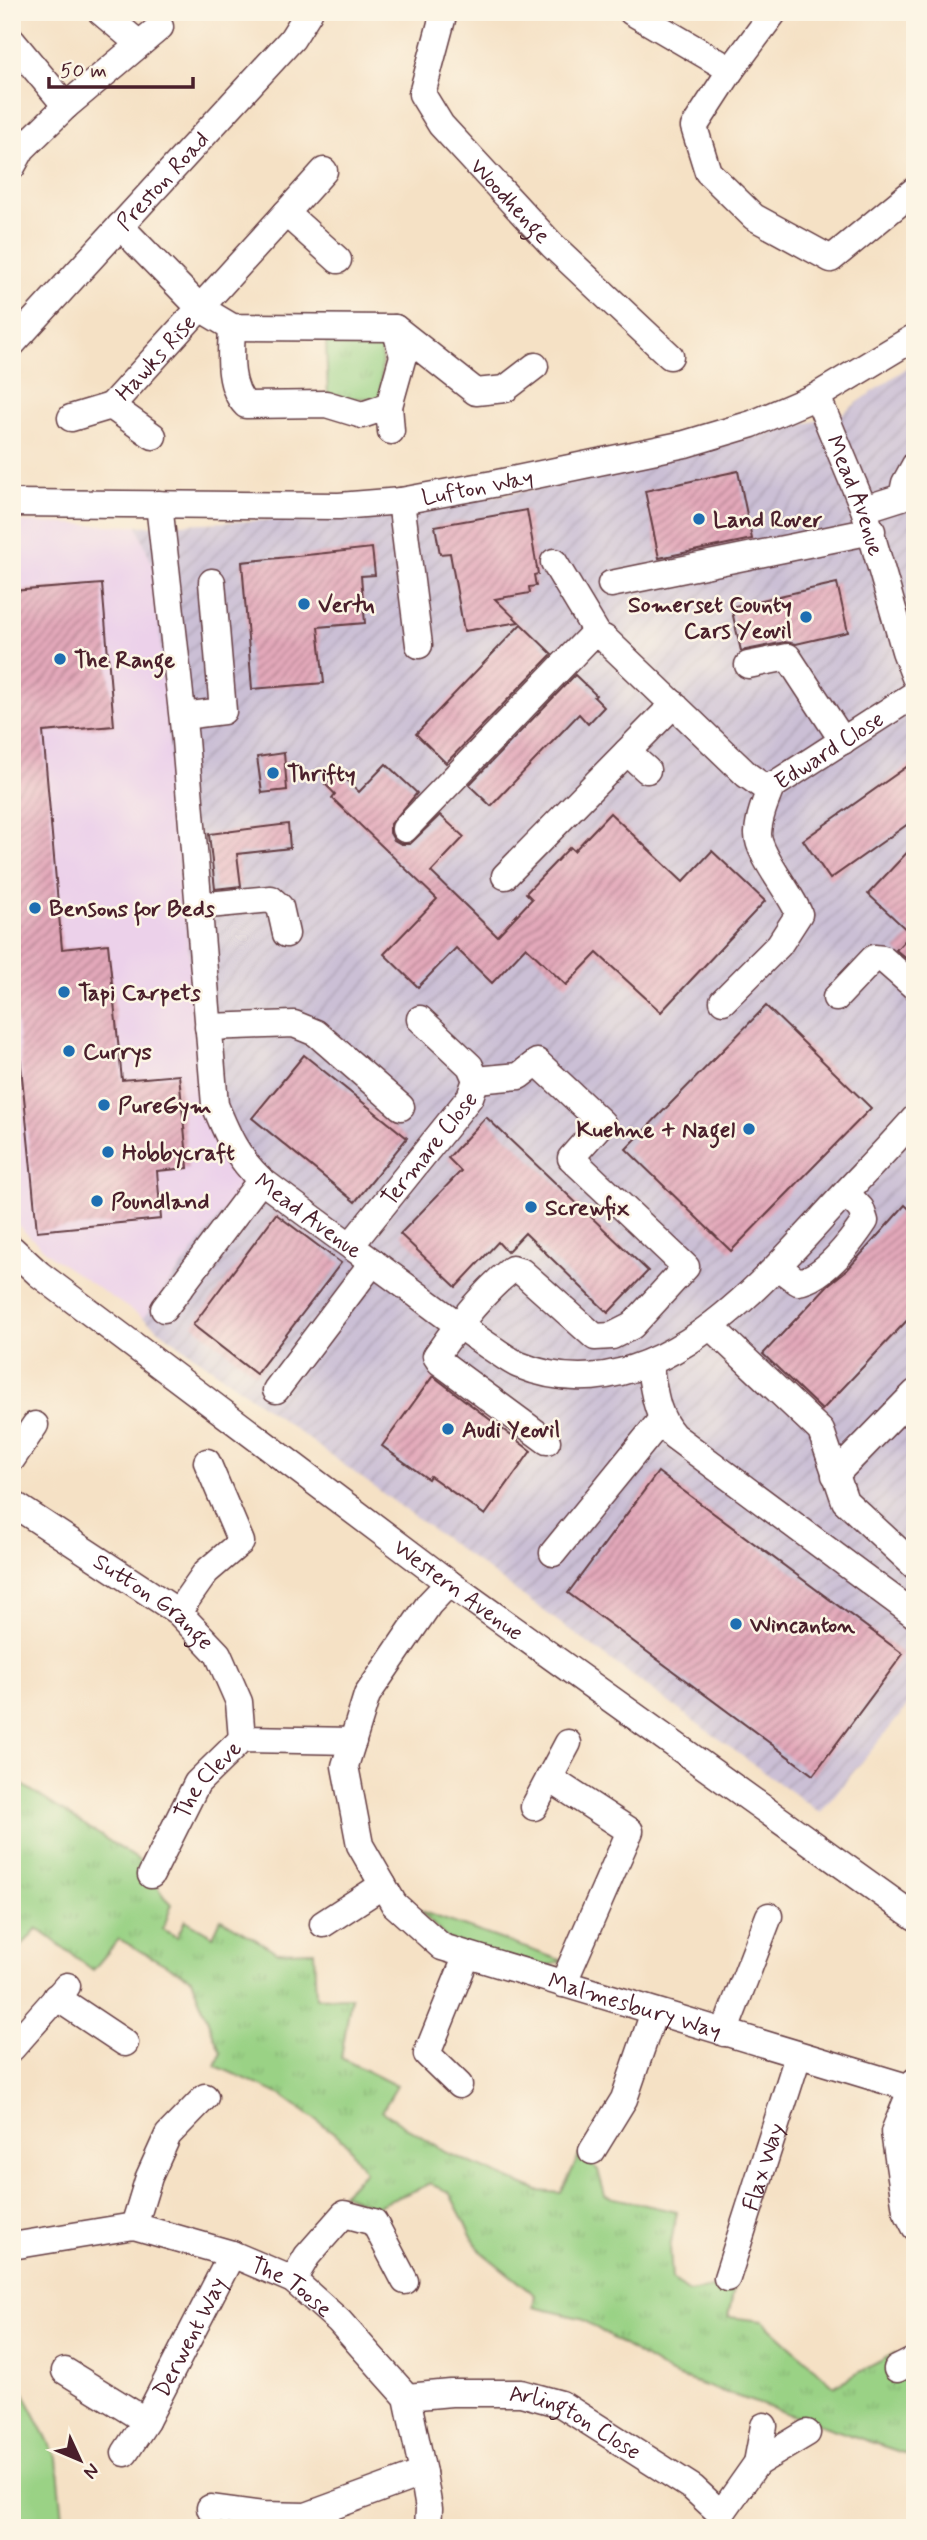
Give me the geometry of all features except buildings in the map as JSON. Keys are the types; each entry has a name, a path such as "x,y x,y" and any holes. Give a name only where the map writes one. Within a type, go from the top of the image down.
{"street":[{"path":"101,12 138,43"},
{"name":"Preston Road","path":"12,344 292,40 309,12"},
{"name":"Woodhenge","path":"444,12 422,94 441,125 552,245 670,356"},
{"path":"632,12 731,70"},
{"path":"774,12 731,70 694,127 708,172 754,217 831,259 915,190"},
{"path":"12,167 22,149 66,106 160,27"},
{"path":"12,41 66,106"},
{"name":"Hawks Rise","path":"71,418 111,406 324,171"},
{"path":"286,213 338,260"},
{"name":"Hawks Rise","path":"120,226 201,308 232,327 395,328"},
{"path":"232,327 231,362 237,396 246,405 326,404 362,415 390,419 403,356 395,328"},
{"path":"395,328 476,392 505,389 535,366"},
{"name":"Lufton Way","path":"12,503 327,506 401,501 685,444 752,424 817,396 915,337"},
{"name":"Mead Avenue","path":"817,396 868,520 905,651 915,677"},
{"name":"Hawks Rise","path":"111,406 153,436"},
{"path":"611,584 868,520 908,502 905,483 915,465"},
{"path":"401,501 419,645"},
{"name":"Mead Avenue","path":"159,504 183,716 215,1105 244,1164 261,1180 515,1364 536,1371 575,1377 626,1370 649,1363 680,1348 711,1327 778,1267 915,1118"},
{"name":"Edward Close","path":"554,562 598,635 747,775 765,788 915,694"},
{"path":"183,716 223,711 212,582"},
{"path":"405,830 585,640 598,635"},
{"path":"748,666 788,657 843,741"},
{"path":"505,876 674,704"},
{"path":"627,752 647,770"},
{"path":"723,1001 779,945 799,914 793,897 760,849 759,824 772,785"},
{"path":"198,906 271,899 280,907 286,934"},
{"path":"836,998 874,958 883,960 915,987"},
{"name":"Termare Close","path":"351,1245 470,1097 476,1080 470,1066 420,1019"},
{"path":"208,1027 294,1024 316,1032 401,1107"},
{"path":"476,1080 519,1076 537,1062 602,1123 571,1158 686,1267 632,1326 612,1336 595,1337 522,1272 512,1269 497,1281 458,1325 436,1356 440,1362 547,1441"},
{"path":"164,1309 261,1180"},
{"path":"778,1267 798,1282 810,1280 847,1244 865,1220 862,1209 846,1193"},
{"name":"Western Avenue","path":"12,1249 39,1274 449,1583 915,1917"},
{"path":"276,1390 373,1262"},
{"path":"711,1327 821,1431 845,1501 913,1560"},
{"path":"649,1363 657,1405 662,1419 674,1436 915,1615"},
{"path":"835,1475 915,1393"},
{"path":"553,1553 662,1419"},
{"path":"12,1460 35,1425"},
{"path":"178,1612 206,1573 241,1542 207,1462"},
{"name":"Sutton Grange","path":"12,1503 178,1612 218,1654 239,1702 242,1739"},
{"name":"Malmesbury Way","path":"449,1583 429,1604 367,1695 345,1766 360,1845 394,1904 442,1948 798,2056 913,2085"},
{"name":"The Cleve","path":"151,1875 176,1853 197,1783 242,1739 353,1741"},
{"path":"534,1807 568,1743"},
{"path":"549,1778 630,1830 563,1984"},
{"path":"323,1924 383,1885"},
{"path":"724,2033 769,1916"},
{"path":"459,2085 427,2054 467,1955"},
{"path":"12,2048 62,1991 125,2043"},
{"path":"592,2151 624,2099 654,2012"},
{"name":"Flax Way","path":"727,2278 798,2056"},
{"path":"913,2085 894,2132 906,2210 915,2227"},
{"path":"134,2226 149,2177 168,2135 205,2098"},
{"path":"293,2280 307,2256 344,2214 374,2222 405,2281"},
{"name":"The Toose","path":"12,2246 134,2226 232,2254 293,2280 339,2321 407,2397 429,2509 428,2528"},
{"name":"Derwent Way","path":"125,2453 146,2421 232,2254"},
{"name":"Derwent Way","path":"65,2371 146,2421"},
{"name":"Arlington Close","path":"407,2397 452,2393 521,2393 561,2404 692,2488 720,2521 757,2463 764,2426"},
{"name":"Arlington Close","path":"757,2463 807,2433"},
{"path":"211,2508 243,2520 306,2516 323,2519 423,2473"}],"shaded area":[{"path":"915,362 915,1697 820,1813 143,1318 246,1181 225,1159 208,1116 181,885 154,569 137,526 381,515 553,486 840,415"},
{"path":"12,522 137,526 154,569 181,885 200,1056 246,1181 143,1318 53,1258 12,1220"}],"green space":[{"path":"357,340 377,343 382,349 381,398 328,399 326,342"},
{"path":"12,1778 146,1865 162,1894 172,1904 163,1929 177,1937 185,1920 213,1936 221,1919 277,1952 314,1951 316,1998 351,1997 341,2058 397,2086 382,2111 445,2152 538,2191 561,2193 581,2152 598,2170 605,2196 677,2212 670,2247 672,2279 689,2292 735,2284 728,2317 763,2321 834,2386 895,2353 915,2390 915,2457 671,2374 580,2318 533,2307 535,2295 479,2250 449,2192 430,2184 375,2207 342,2194 365,2172 344,2140 281,2095 216,2066 221,2053 191,1979 119,1939 93,1970 37,1928 21,1947 12,1941"},
{"path":"420,1911 563,1961 540,1969 447,1939"},
{"path":"12,2370 57,2458 64,2528 14,2528 12,2523"}],"place":[{"name":"Land Rover","path":"699,519"},
{"name":"Vertu","path":"304,604"},
{"name":"Somerset County Cars Yeovil","path":"806,617"},
{"name":"The Range","path":"60,659"},
{"name":"Thrifty","path":"273,773"},
{"name":"Bensons for Beds","path":"35,908"},
{"name":"Tapi Carpets","path":"64,992"},
{"name":"Currys","path":"69,1051"},
{"name":"PureGym","path":"104,1105"},
{"name":"Kuehne + Nagel","path":"749,1129"},
{"name":"Hobbycraft","path":"108,1152"},
{"name":"Poundland","path":"97,1201"},
{"name":"Screwfix","path":"531,1207"},
{"name":"Audi Yeovil","path":"448,1429"},
{"name":"Wincanton","path":"736,1624"}]}
